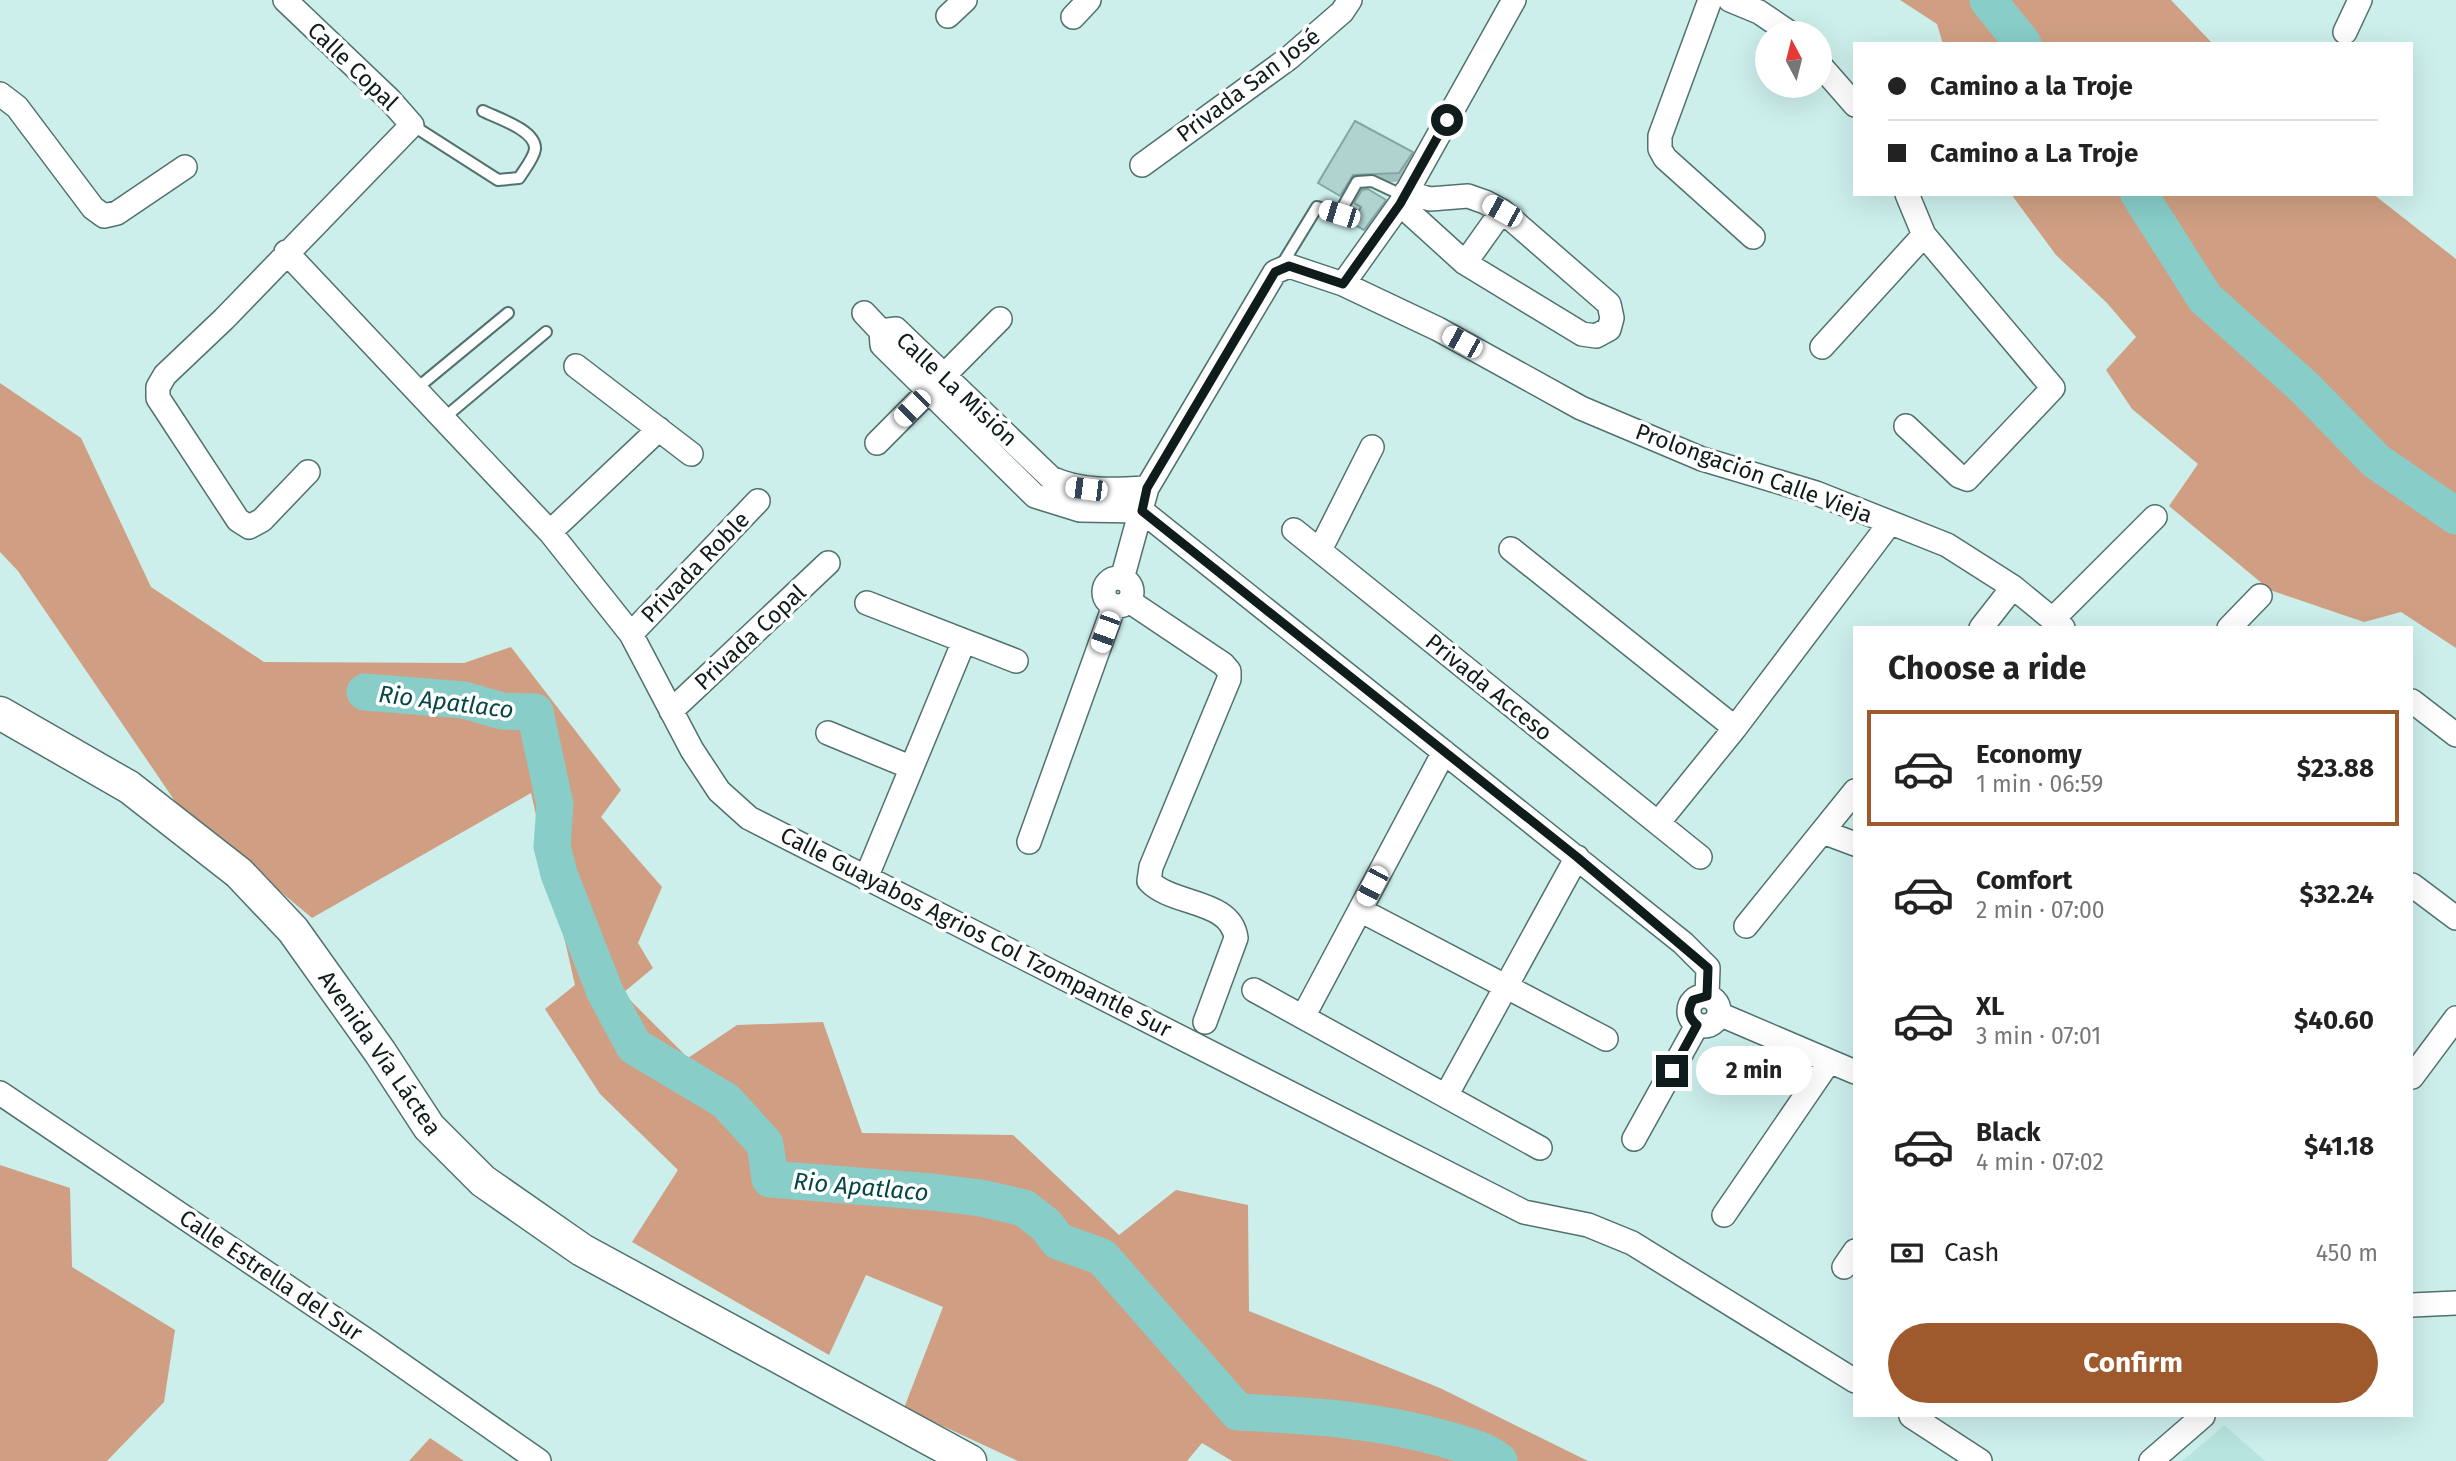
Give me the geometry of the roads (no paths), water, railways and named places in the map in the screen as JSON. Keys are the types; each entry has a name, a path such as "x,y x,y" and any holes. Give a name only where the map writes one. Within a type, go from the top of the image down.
{"street":[{"name":"Calle Copal","path":"285,0 390,100 412,125 286,252 224,319 165,375 158,387 158,398 238,520 249,527 262,520 308,472"},
{"path":"948,16 965,0"},
{"path":"1073,16 1089,0"},
{"name":"Privada San José","path":"1142,165 1289,58 1342,12 1350,0"},
{"path":"1343,284 1404,197 1514,0"},
{"path":"1710,0 1660,136 1660,149 1665,158 1753,237"},
{"path":"1730,0 1759,12 1772,21"},
{"path":"2345,32 2360,0"},
{"path":"1832,79 1853,103"},
{"path":"0,94 17,107 93,208 104,216 117,213 185,167"},
{"path":"1468,196 1502,211 1609,304 1612,318 1609,329 1596,336 1582,334 1465,263 1404,197 1430,199 1468,196"},
{"path":"1906,426 1959,476 1967,479 2053,388 1924,235 1909,196"},
{"path":"1465,263 1502,211"},
{"path":"1822,347 1924,235"},
{"name":"Calle Guayabos Agrios Col Tzompantle Sur","path":"286,252 550,532 631,634 691,750 719,791 749,818 1524,1212 1588,1225 1632,1243 1853,1380"},
{"path":"1029,842 1122,595 1147,488 1281,268"},
{"name":"Prolongación Calle Vieja","path":"1281,268 1343,284 1438,329 1581,408 1702,459 1816,493 1947,545 2013,587 2058,624"},
{"name":"Calle La Misión","path":"864,313 881,331 895,329 937,383 1051,478 1080,510 1142,511"},
{"path":"877,443 1000,319"},
{"path":"576,366 691,454"},
{"path":"550,532 659,429"},
{"path":"1320,550 1372,447"},
{"path":"1067,497 1147,488"},
{"name":"Privada Roble","path":"631,634 758,501"},
{"path":"1142,511 1577,857 1708,968 1715,1022 1706,1027 1697,1025 1634,1139"},
{"path":"2058,624 2155,517"},
{"path":"1658,823 1735,728 1891,523"},
{"name":"Privada Acceso","path":"1294,530 1700,857"},
{"path":"1511,549 1735,728"},
{"name":"Privada Copal","path":"671,710 828,563"},
{"path":"1983,626 2013,587"},
{"path":"1122,595 1223,664 1229,671 1229,679 1151,867 1149,881 1158,890 1226,916 1235,926 1236,938 1205,1022"},
{"path":"2231,626 2260,596"},
{"path":"867,603 1016,662"},
{"path":"866,878 964,641"},
{"path":"2413,702 2456,735"},
{"name":"Avenida Vía Láctea","path":"0,713 129,787 239,873 293,930 380,1052 429,1127 483,1181 582,1250 970,1461"},
{"path":"828,733 910,767"},
{"path":"1303,1017 1444,752"},
{"path":"1746,926 1853,794"},
{"path":"1823,832 1853,843"},
{"path":"1447,1094 1577,857"},
{"path":"2413,886 2456,918"},
{"path":"1360,910 1606,1039"},
{"path":"1254,990 1447,1094 1540,1148"},
{"path":"1713,1005 1828,1063 1853,1071"},
{"path":"2413,1076 2456,1018"},
{"path":"1724,1215 1828,1063"},
{"name":"Calle Estrella del Sur","path":"0,1093 369,1342 539,1461"},
{"path":"2413,1305 2452,1297"},
{"path":"2151,1461 2202,1417"},
{"path":"1923,1419 1980,1461"}],"lane":[{"path":"412,125 498,180 519,178 535,150 533,141 528,134 483,111"},
{"path":"1281,268 1317,207 1339,214 1357,182 1372,181 1404,197"},
{"path":"416,389 508,313"},
{"path":"444,418 546,332"}],"waterway":[{"path":"1988,0 2021,42"},
{"path":"2140,196 2205,298 2305,388 2376,461 2456,516"},
{"name":"Rio Apatlaco","path":"365,692 464,700 502,711 535,712 555,805 552,846 559,874 605,992 634,1046 726,1101 765,1144 770,1179 932,1192 981,1198 1024,1208 1046,1225 1058,1241 1102,1257 1238,1412 1317,1417 1393,1427 1466,1445 1499,1461"}]}
